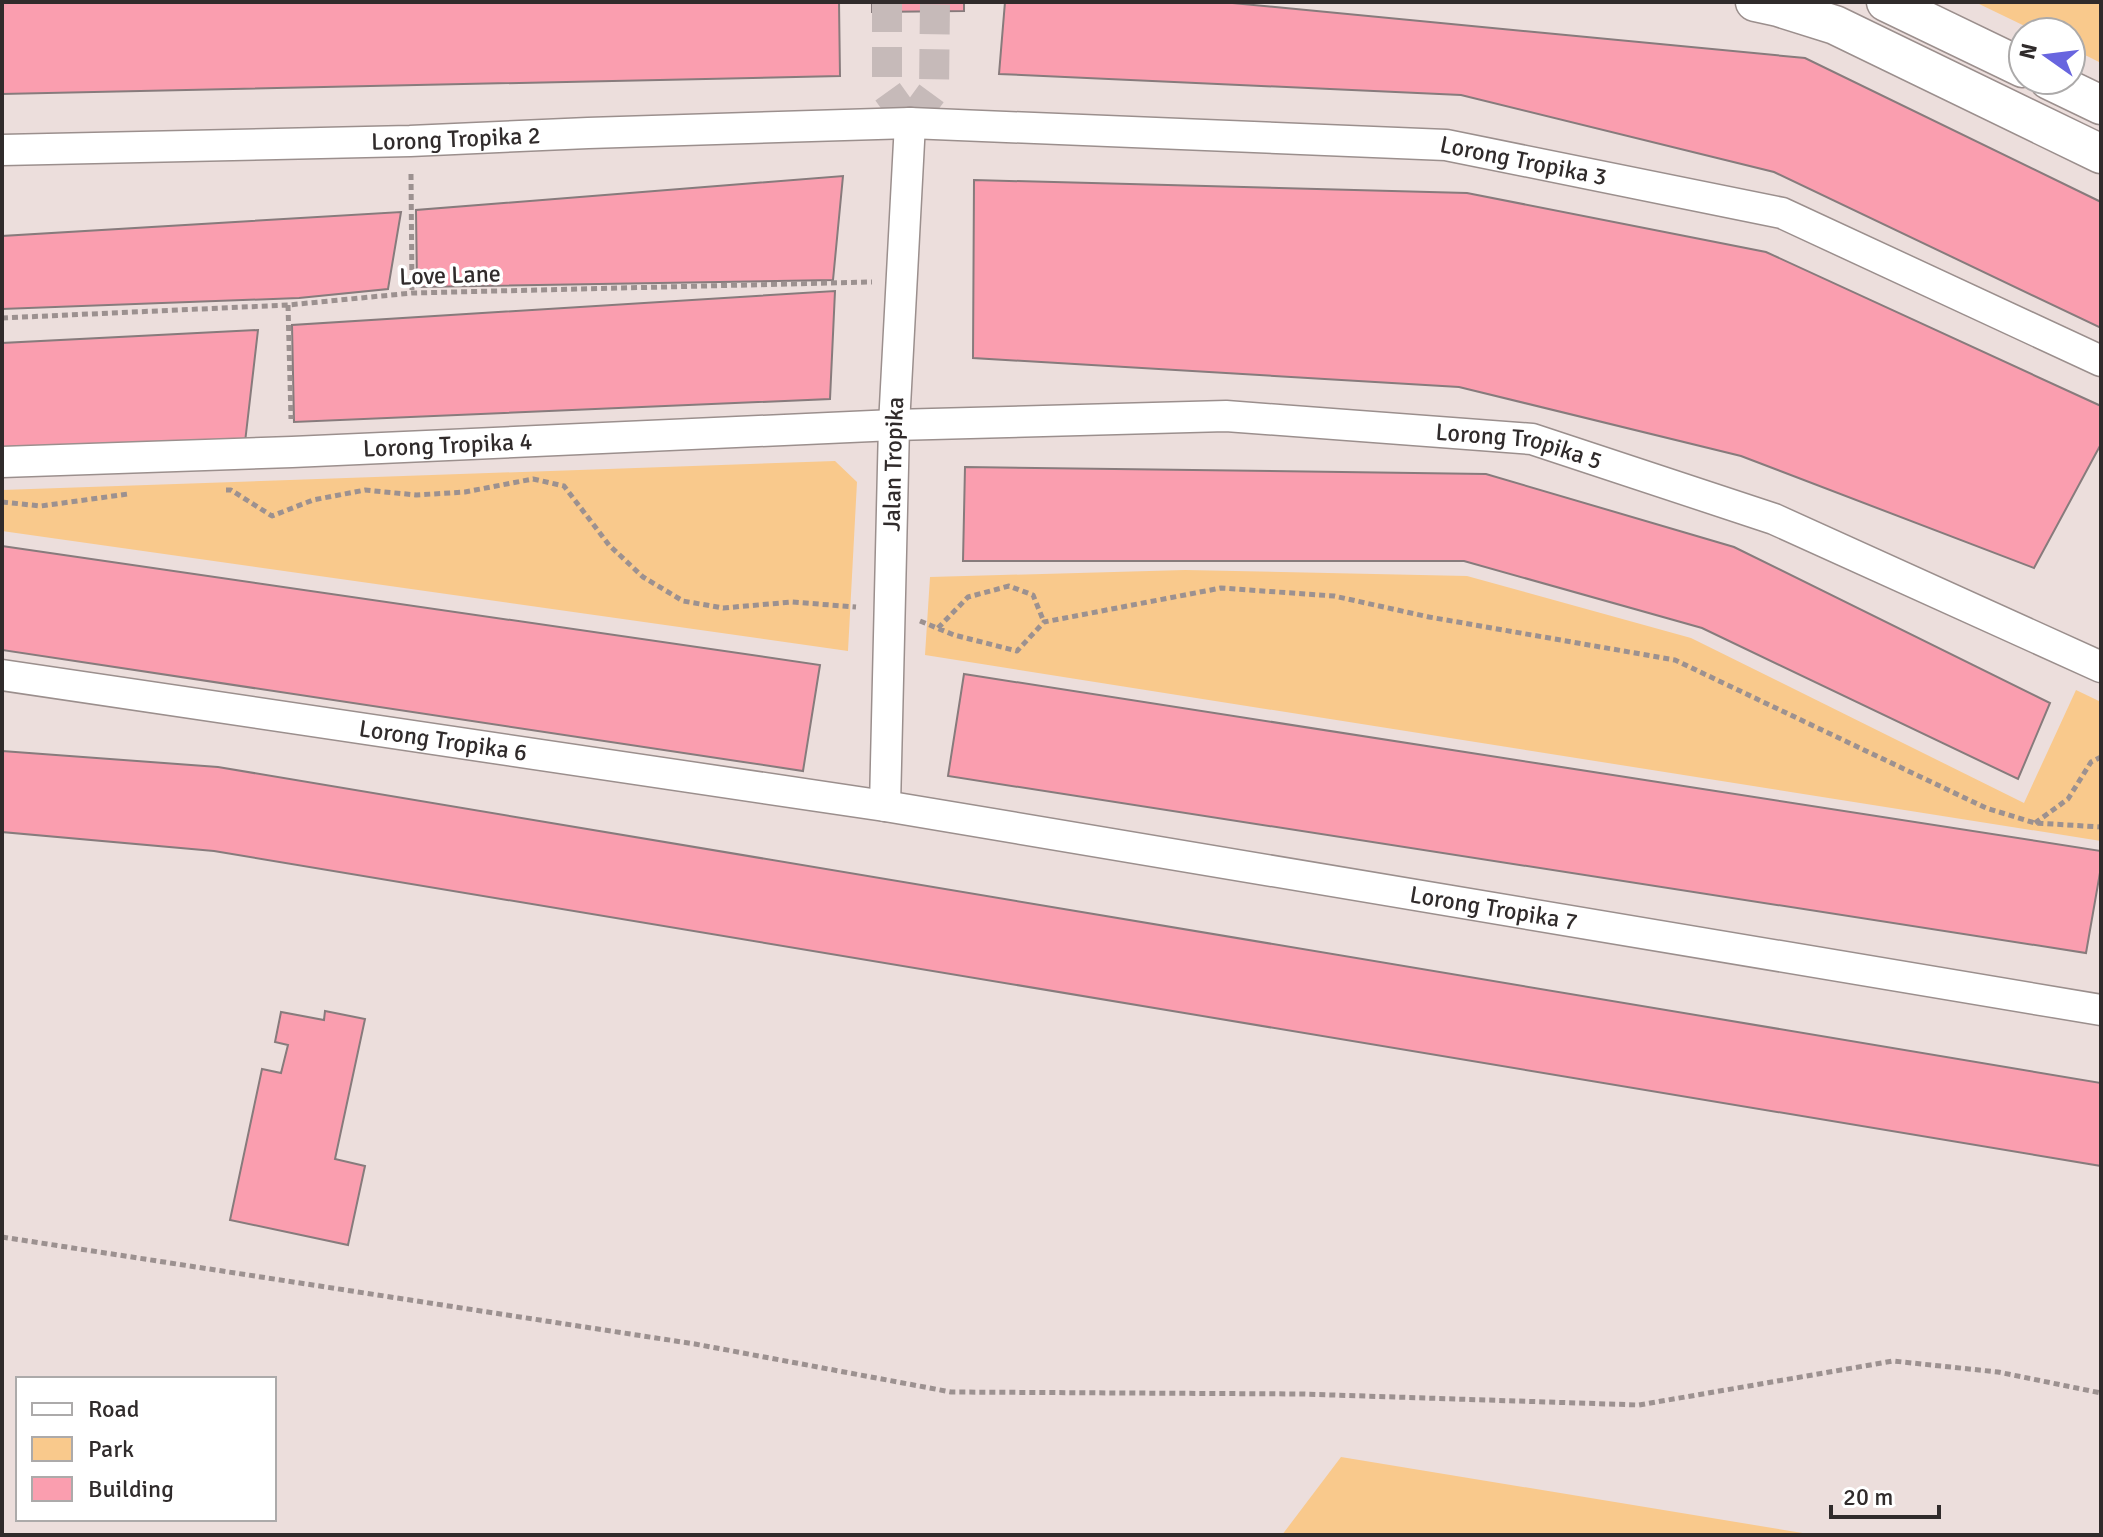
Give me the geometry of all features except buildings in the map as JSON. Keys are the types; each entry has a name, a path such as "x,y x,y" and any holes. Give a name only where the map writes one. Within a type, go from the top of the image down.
{"street":[{"path":"1755,2 1835,25 2101,154"},
{"path":"1886,2 2007,60"},
{"path":"2082,96 2101,105"},
{"name":"Lorong Tropika 2","path":"2,150 410,141 910,123"},
{"name":"Jalan Tropika","path":"885,806 894,425 910,123"},
{"name":"Lorong Tropika 3","path":"910,123 1446,145 1782,213 2101,361"},
{"name":"Lorong Tropika 5","path":"894,425 1226,416 1532,439 1774,519 2101,667"},
{"name":"Lorong Tropika 4","path":"2,462 894,425"},
{"name":"Lorong Tropika 6","path":"2,675 885,806"},
{"name":"Lorong Tropika 7","path":"885,806 2101,1010"}],"path":[{"path":"410,141 412,293"},
{"name":"Love Lane","path":"2,318 288,305 412,293 901,281"},
{"path":"288,305 292,452"},
{"path":"217,490 231,490 272,516 313,500 365,490 416,495 465,492 533,479 564,486 609,545 643,577 683,601 723,608 792,602 890,610 954,635 1017,651 1044,622 1221,588 1334,596 1429,617 1675,660 1986,808 2035,823 2101,827"},
{"path":"2,502 41,506 134,493"},
{"path":"938,628 968,597 1009,586 1033,595 1044,622"},
{"path":"2035,823 2068,799 2091,762 2101,757"},
{"path":"2,1237 695,1344 951,1392 1302,1394 1639,1405 1893,1361 1998,1372 2101,1393"}],"green space":[{"path":"1975,2 2101,2 2101,63 2087,56 2087,16 2007,17"},
{"path":"835,461 857,482 848,651 2,531 2,490"},
{"path":"1185,570 1467,576 1691,638 2024,803 2076,690 2101,702 2101,841 925,655 930,577"},
{"path":"1341,1457 1815,1535 1282,1535"}],"tunnel":[{"path":"887,2 887,91 910,123 934,90 935,2"}]}
